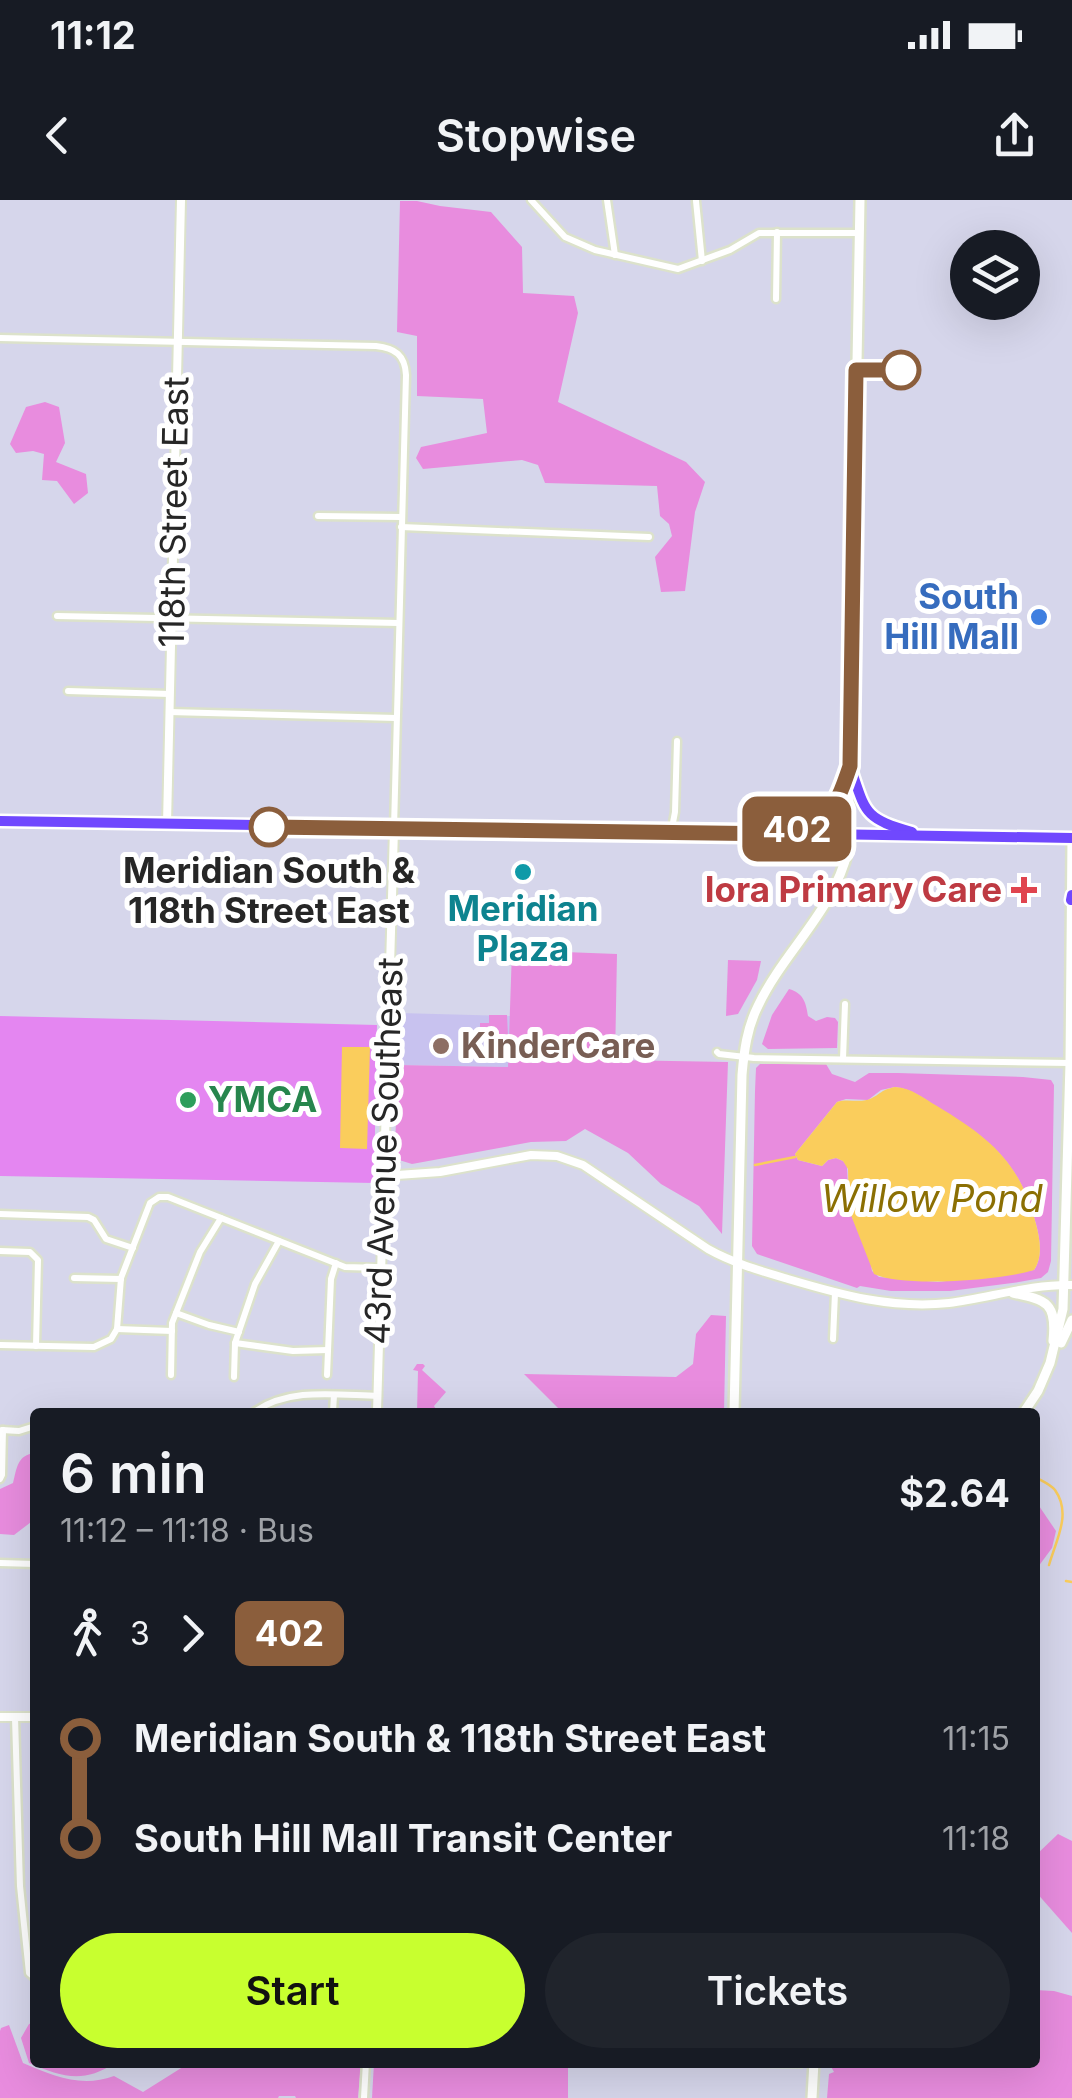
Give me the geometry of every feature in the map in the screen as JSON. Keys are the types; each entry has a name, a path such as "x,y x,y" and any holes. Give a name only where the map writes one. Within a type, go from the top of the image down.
{"main road":[{"path":"734,1408 743,1057 748,1032 764,995 834,889 845,862 849,835 860,200"},
{"path":"774,834 811,825 826,816 837,803 850,766"},
{"path":"850,766 871,817 928,836"},
{"path":"0,821 1072,838 1068,1285 1050,1364"},
{"path":"1013,1293 1042,1299 1052,1310 1050,1364"},
{"path":"1027,1408 1072,1320"},
{"path":"812,2098 814,2068"}],"street":[{"name":"118th Street East","path":"167,824 181,200"},
{"path":"530,200 565,236 595,250 678,269 730,250 759,233 859,232"},
{"path":"607,200 615,255"},
{"path":"696,201 702,261"},
{"path":"776,299 777,232"},
{"path":"0,338 376,346 396,352 403,359 406,372 394,829"},
{"path":"318,516 402,517"},
{"path":"401,527 649,537"},
{"path":"57,616 399,623"},
{"path":"68,691 170,694"},
{"path":"169,712 396,718"},
{"path":"671,833 677,740"},
{"name":"43rd Avenue Southeast","path":"377,1408 394,829"},
{"path":"843,1059 845,1004"},
{"path":"717,1052 743,1057 1070,1063"},
{"path":"383,1176 440,1172 516,1157 557,1156 582,1165 708,1249 737,1263 835,1293 906,1304 946,1303 1068,1285"},
{"path":"0,1345 94,1347 110,1340 117,1329 121,1280 150,1204 158,1197 344,1266 381,1268"},
{"path":"0,1214 88,1217 106,1239 132,1248"},
{"path":"171,1375 176,1313 200,1252 221,1218"},
{"path":"234,1377 239,1332 256,1284 279,1241"},
{"path":"0,1251 30,1252 38,1260 36,1346"},
{"path":"327,1375 331,1280 336,1263"},
{"path":"74,1278 121,1280"},
{"path":"833,1339 835,1293"},
{"path":"176,1313 239,1332"},
{"path":"117,1329 172,1331"},
{"path":"236,1343 294,1351 328,1350"},
{"path":"333,1408 334,1395"},
{"path":"261,1408 291,1396 378,1396"},
{"path":"0,1479 2,1430 30,1427"},
{"path":"0,1562 30,1564"},
{"path":"0,1716 30,1717"},
{"path":"16,1717 20,1886 30,1973"},
{"path":"364,2098 366,2068"}],"shaded area":[{"path":"400,201 491,212 522,247 523,293 574,296 578,313 558,402 686,462 705,482 695,512 685,591 661,592 655,557 672,536 669,524 660,516 657,486 545,483 538,465 522,460 423,469 416,458 421,447 487,433 483,399 417,396 417,336 397,332"},
{"path":"45,402 59,407 65,443 56,462 86,474 88,493 74,504 57,481 42,480 44,454 16,453 10,444 26,407"},
{"path":"512,950 617,954 615,1060 728,1062 722,1234 699,1206 661,1184 628,1153 585,1129 566,1141 531,1142 412,1164 399,1160 395,1148 398,1065 508,1067"},
{"path":"728,960 761,961 757,980 738,1014 726,1016"},
{"path":"789,989 803,999 808,1016 816,1021 835,1018 837,1048 768,1049 762,1044 772,1015"},
{"path":"399,1013 510,1016 509,1067 398,1065"},
{"path":"489,1015 507,1015 508,1036 502,1036 502,1052 486,1052 486,1035 480,1035 480,1023 489,1023"},
{"name":"YMCA","path":"0,1016 377,1025 374,1183 0,1176"},
{"path":"760,1064 826,1064 832,1074 855,1082 869,1073 1051,1080 1054,1085 1048,1272 1041,1278 950,1291 891,1291 857,1288 757,1254 752,1246 756,1068","holes":["895,1087 922,1097 972,1130 1011,1168 1029,1202 1037,1230 1040,1254 1034,1270 938,1282 879,1277 872,1271 849,1210 847,1166 836,1158 822,1166 798,1160 795,1154 837,1102 868,1100 881,1090"]},
{"path":"711,1315 726,1316 724,1408 558,1408 524,1374 676,1377 693,1364 696,1334"},
{"path":"417,1364 423,1364 422,1370 446,1392 435,1408 417,1408 418,1371 413,1370"},
{"path":"29,1454 30,1523 14,1535 0,1534 0,1489 13,1483 21,1459"},
{"path":"1040,1507 1056,1531 1052,1548 1040,1564"},
{"path":"1058,1834 1072,1841 1072,1933 1040,1897 1040,1851"},
{"path":"1040,1990 1072,1996 1072,2098 827,2098 829,2074 834,2072 832,2068 1040,2068"},
{"path":"30,2024 30,2063 21,2038"},
{"path":"9,2025 23,2063 68,2079 90,2081 114,2076 143,2092 181,2068 361,2068 358,2098 0,2098 1,2028"},
{"path":"42,2068 106,2068 82,2076"},
{"path":"374,2068 568,2068 568,2098 372,2098"}],"water":[{"path":"342,1047 370,1047 367,1149 340,1148"},
{"name":"Willow Pond","path":"895,1087 917,1094 973,1129 1012,1168 1029,1202 1037,1230 1040,1254 1034,1270 953,1281 907,1281 874,1274 849,1210 848,1169 843,1161 836,1158 822,1166 798,1160 795,1154 837,1102 868,1100"}],"waterway":[{"path":"755,1165 795,1157"},
{"path":"1040,1480 1055,1490 1062,1508 1061,1527 1049,1565"},
{"path":"1066,1581 1072,1582"}],"bus line":[{"name":"402","path":"269,827 774,834 819,821 837,803 850,766 856,370 901,370"}],"place":[{"name":"South Hill Mall","path":"1039,617"},
{"name":"Meridian South & 118th Street East","path":"269,827"},
{"name":"Meridian Plaza","path":"523,872"},
{"name":"Iora Primary Care","path":"1024,890"},
{"name":"KinderCare","path":"441,1046"},
{"name":"YMCA","path":"188,1100"}]}
